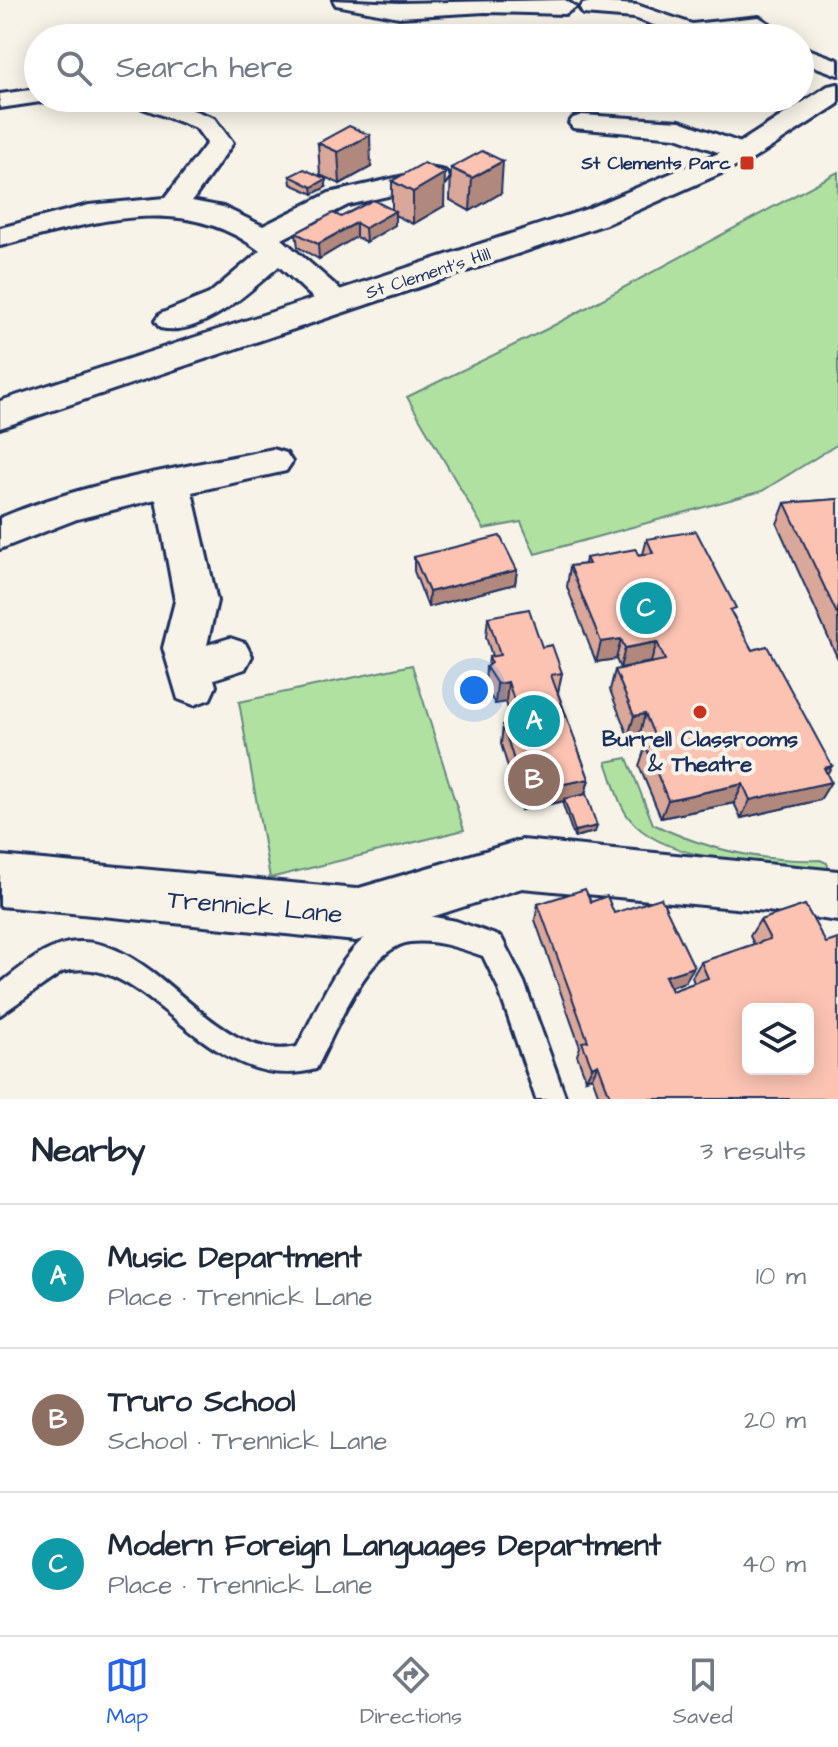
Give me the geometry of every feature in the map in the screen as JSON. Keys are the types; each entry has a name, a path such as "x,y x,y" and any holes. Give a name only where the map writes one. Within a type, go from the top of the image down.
{"street":[{"path":"344,0 399,10 485,5 565,7"},
{"path":"735,8 759,24"},
{"path":"591,9 637,12 664,24"},
{"path":"814,59 838,68"},
{"name":"St Clement's Hill","path":"814,107 838,92"},
{"path":"0,101 24,98"},
{"path":"174,205 220,143 205,123 176,112"},
{"name":"St Clement's Hill","path":"0,415 598,216 743,153 807,112"},
{"path":"582,123 680,129 743,153"},
{"path":"171,321 220,301 269,245 339,199 435,177"},
{"path":"0,237 80,215 174,205 240,224 337,303"},
{"path":"0,534 67,508 273,462"},
{"path":"172,485 196,601 185,648 205,670"},
{"name":"Trennick Lane","path":"0,881 356,915 522,864 767,886 838,896"}],"lane":[{"path":"0,1001 52,963 71,956 102,960 129,982 165,1023 218,1069 242,1082 270,1086 295,1074 306,1059 362,956 372,945 400,928 416,926 492,946 510,982 551,1099"}],"green space":[{"path":"838,172 838,444 762,491 535,554 521,522 484,529 407,397 547,329"},
{"path":"412,665 464,830 270,878 239,702"},
{"path":"627,758 653,824 693,841 734,852 776,859 820,860 827,863 830,872 695,854 647,834 626,813 606,762"}],"building":[{"path":"349,126 370,135 338,152 318,143"},
{"path":"482,151 503,161 472,178 451,168"},
{"path":"424,163 445,173 413,192 392,181"},
{"path":"304,169 326,179 312,187 290,176"},
{"path":"373,200 395,211 365,228 356,223 318,244 296,233 333,213 341,217"},
{"path":"838,499 838,616 785,503"},
{"path":"696,531 736,608 730,610 752,650 767,646 832,766 824,768 831,782 750,800 743,784 668,800 646,747 658,744 645,714 634,716 615,670 665,660 657,642 625,648 621,639 601,642 570,566 589,564 586,558 636,549 638,555 653,553 647,539"},
{"path":"500,536 517,570 429,592 414,557"},
{"path":"529,609 542,647 552,645 562,673 551,675 589,779 524,792 503,725 521,721 508,682 497,684 486,667 491,663 489,657 500,655 488,617"},
{"path":"586,794 597,826 575,831 564,799"},
{"path":"585,889 591,902 607,896 614,913 661,898 694,967 665,976 672,991 708,978 701,962 770,939 760,920 805,905 826,943 838,939 838,1099 611,1099 598,1064 592,1067 582,1042 588,1041 538,904"}],"place":[{"name":"St Clements Parc","path":"747,163"},
{"name":"Modern Foreign Languages Department","path":"646,608"},
{"name":"Burrell Classrooms & Theatre","path":"700,712"},
{"name":"Music Department","path":"534,721"},
{"name":"Truro School","path":"534,780"}]}
